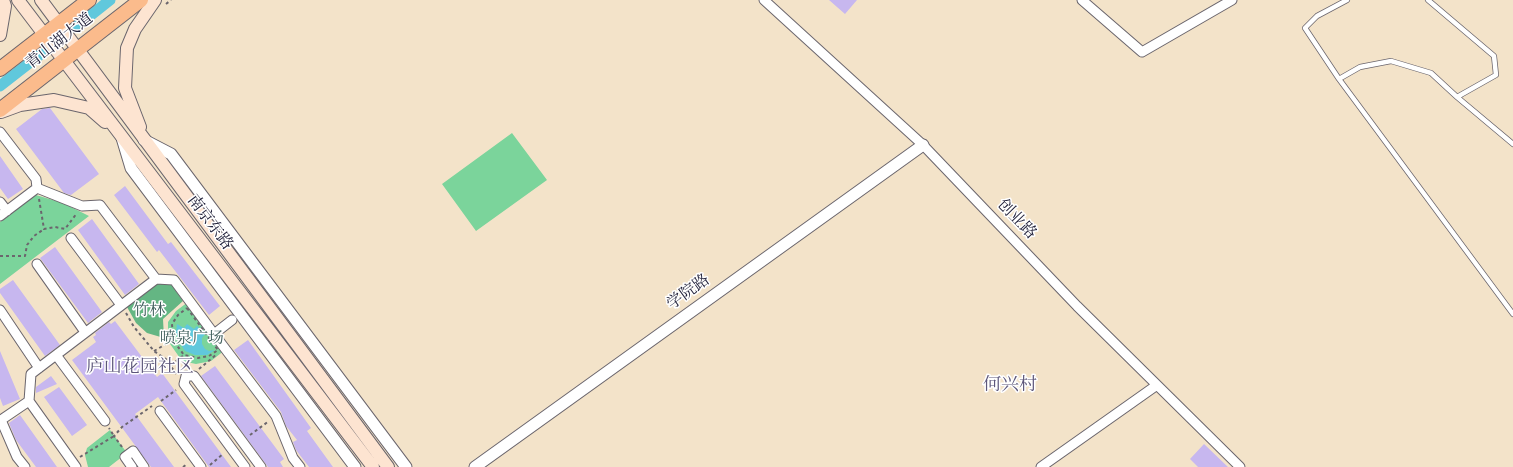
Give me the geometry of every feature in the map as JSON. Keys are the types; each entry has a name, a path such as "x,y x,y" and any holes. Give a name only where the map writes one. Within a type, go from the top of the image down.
{"main road":[{"path":"0,35 5,6 3,0"},
{"name":"南京东路","path":"18,0 373,467"},
{"name":"南京东路","path":"41,0 388,467"},
{"name":"青山湖大道","path":"0,69 89,0"},
{"name":"青山湖大道","path":"0,111 141,0"},
{"path":"144,140 125,88 127,48 135,29 155,0"},
{"path":"0,111 20,105 54,100 89,108 121,134"}],"street":[{"name":"创业路","path":"764,0 923,145 1077,306 1240,467"},
{"path":"1082,0 1142,52 1232,0"},
{"path":"0,132 36,179 38,188"},
{"path":"121,134 131,168 355,467"},
{"path":"144,140 171,154 406,467"},
{"name":"学院路","path":"475,467 923,145"},
{"path":"38,188 82,206 100,205 156,279"},
{"path":"0,202 3,213 38,188"},
{"path":"71,238 121,305"},
{"path":"37,264 85,332"},
{"path":"74,464 29,401 31,374 156,279 174,280 276,416 293,458 300,467"},
{"path":"0,310 39,368"},
{"path":"214,334 232,320"},
{"path":"56,355 105,421"},
{"path":"246,467 184,384 186,376 194,376 261,467"},
{"path":"1041,467 1157,385"},
{"path":"25,467 17,457 1,418 29,401"},
{"path":"160,411 201,467"},
{"path":"132,467 125,457 133,451 144,467"}],"lane":[{"path":"1347,0 1317,16 1305,28 1339,79 1513,314"},
{"path":"1428,0 1494,56 1496,75 1457,97"},
{"path":"1339,79 1360,67 1391,61 1431,72 1457,97 1513,144"}],"path":[{"path":"38,188 44,229"},
{"path":"0,256 25,256 27,244 34,236 44,229 55,227 65,229 82,206"},
{"path":"74,464 114,436 122,427 184,384 167,360 154,351 134,327 121,305"},
{"path":"188,308 218,350 209,356 198,358 184,355 174,340 172,324 178,315 188,308"},
{"path":"154,351 174,340"},
{"path":"194,376 202,366 225,348"},
{"path":"170,365 184,355"},
{"path":"160,411 161,400"},
{"path":"114,436 124,449 133,451"}],"green space":[{"path":"512,133 547,180 476,231 442,184"},
{"path":"36,195 63,203 89,216 0,284 0,222"},
{"name":"竹林","path":"159,283 171,284 183,301 163,319 164,338 147,333 136,323 127,307"},
{"name":"喷泉广场","path":"188,302 225,350 211,361 196,364 182,361 168,341 168,322 176,311"},
{"path":"110,430 127,453 109,467 88,467 85,455 87,448"}],"water":[{"path":"177,324 184,328 187,324 194,329 197,326 205,334 202,338 202,344 205,349 209,351 215,350 207,355 195,355 185,351 179,342 176,332"}],"building":[{"path":"829,0 857,0 845,14"},
{"path":"50,108 99,174 71,195 64,193 16,129 42,109"},
{"path":"0,156 23,189 8,199 0,188"},
{"path":"125,186 168,244 171,242 220,306 209,315 159,250 157,252 114,195"},
{"path":"92,219 139,284 125,295 78,230"},
{"path":"55,247 102,312 88,323 40,258"},
{"path":"13,280 60,345 45,356 0,293 0,289"},
{"path":"115,321 157,377 162,373 231,467 209,467 158,397 135,414 174,467 151,467 72,360 96,342 93,337 96,335 95,333 109,322 111,324"},
{"path":"248,340 311,428 307,431 333,467 309,467 296,450 293,442 297,440 286,426 281,412 234,350"},
{"path":"0,351 20,399 3,406 0,398"},
{"path":"215,366 284,459 280,462 283,467 268,467 201,376"},
{"path":"51,376 57,384 36,393 36,387"},
{"path":"59,387 87,425 72,436 44,397"},
{"path":"20,415 57,467 36,467 16,440 9,423"},
{"path":"1204,444 1228,467 1198,467 1190,459"}],"waterway":[{"path":"76,27 110,0"},
{"path":"0,86 41,54"}],"district":[{"name":"庐山花园社区","path":"140,368"},
{"name":"何兴村","path":"1010,386"}]}
